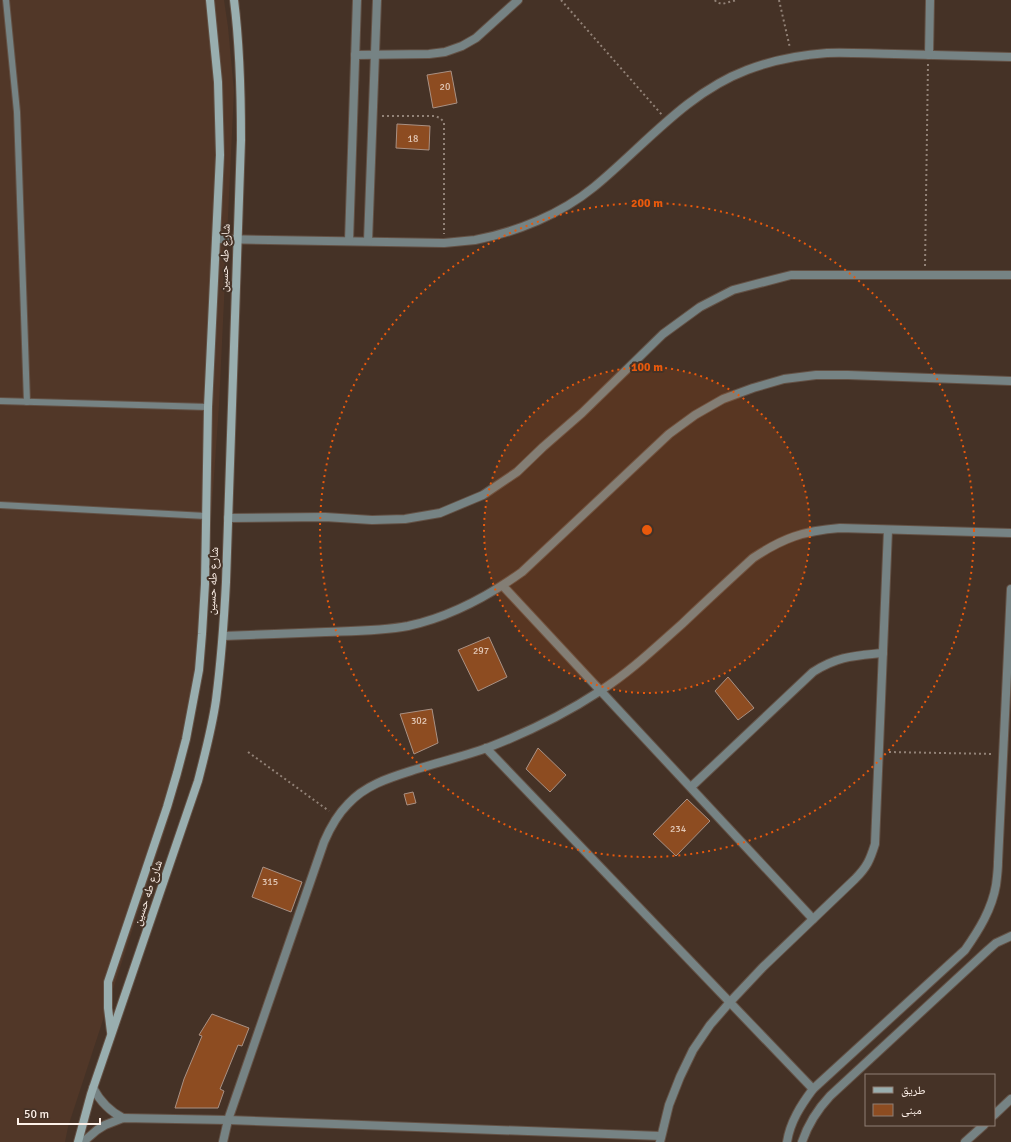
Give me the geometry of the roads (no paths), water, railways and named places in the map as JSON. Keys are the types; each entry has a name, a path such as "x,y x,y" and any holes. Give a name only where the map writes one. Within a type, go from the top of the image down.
{"main road":[{"name":"شارع طه حسين","path":"112,1035 108,1008 108,982 167,807 186,739 199,670 205,584 208,407 220,155 215,45 210,0"},
{"name":"شارع طه حسين","path":"78,1142 93,1088 198,781 205,755 219,675 223,636 228,518 241,110 239,49 234,0"}],"street":[{"path":"349,241 357,0"},
{"path":"368,241 377,0"},
{"path":"355,56 429,54 445,52 462,46 476,38 518,0"},
{"path":"928,55 930,0"},
{"path":"216,239 444,243 475,240 525,226 572,202 594,187 692,101 725,80 769,62 792,57 829,53 1011,57"},
{"path":"228,518 325,517 372,520 405,519 440,513 483,495 517,472 582,413 663,334 700,307 733,290 791,275 1011,275"},
{"path":"223,636 374,631 408,626 467,606 503,586 522,572 669,434 695,415 723,399 753,388 778,381 816,375 1011,382"},
{"path":"223,1142 228,1120 324,842 337,817 348,803 361,792 392,776 486,748 531,730 601,691 636,665 753,558 768,547 791,537 803,533 840,528 1011,534"},
{"path":"84,1142 105,1125 123,1118 228,1120 660,1139 669,1105 680,1077 690,1057 710,1025 763,967 865,870 871,858 875,844 888,530"},
{"path":"503,586 813,919"},
{"path":"787,1142 793,1122 801,1106 813,1089 965,950 979,931 989,909 996,886 998,862 1011,589"},
{"path":"691,787 813,672 824,665 847,657 883,653"},
{"path":"486,748 813,1089"},
{"path":"802,1142 805,1132 812,1119 830,1096 988,950 996,943 1011,936"},
{"path":"93,1088 105,1105 123,1118"},
{"path":"995,1114 1011,1099"},
{"path":"965,1142 983,1126"}],"lane":[{"path":"6,0 17,112 27,402"},
{"path":"0,401 208,407"},
{"path":"0,505 206,516"}]}
